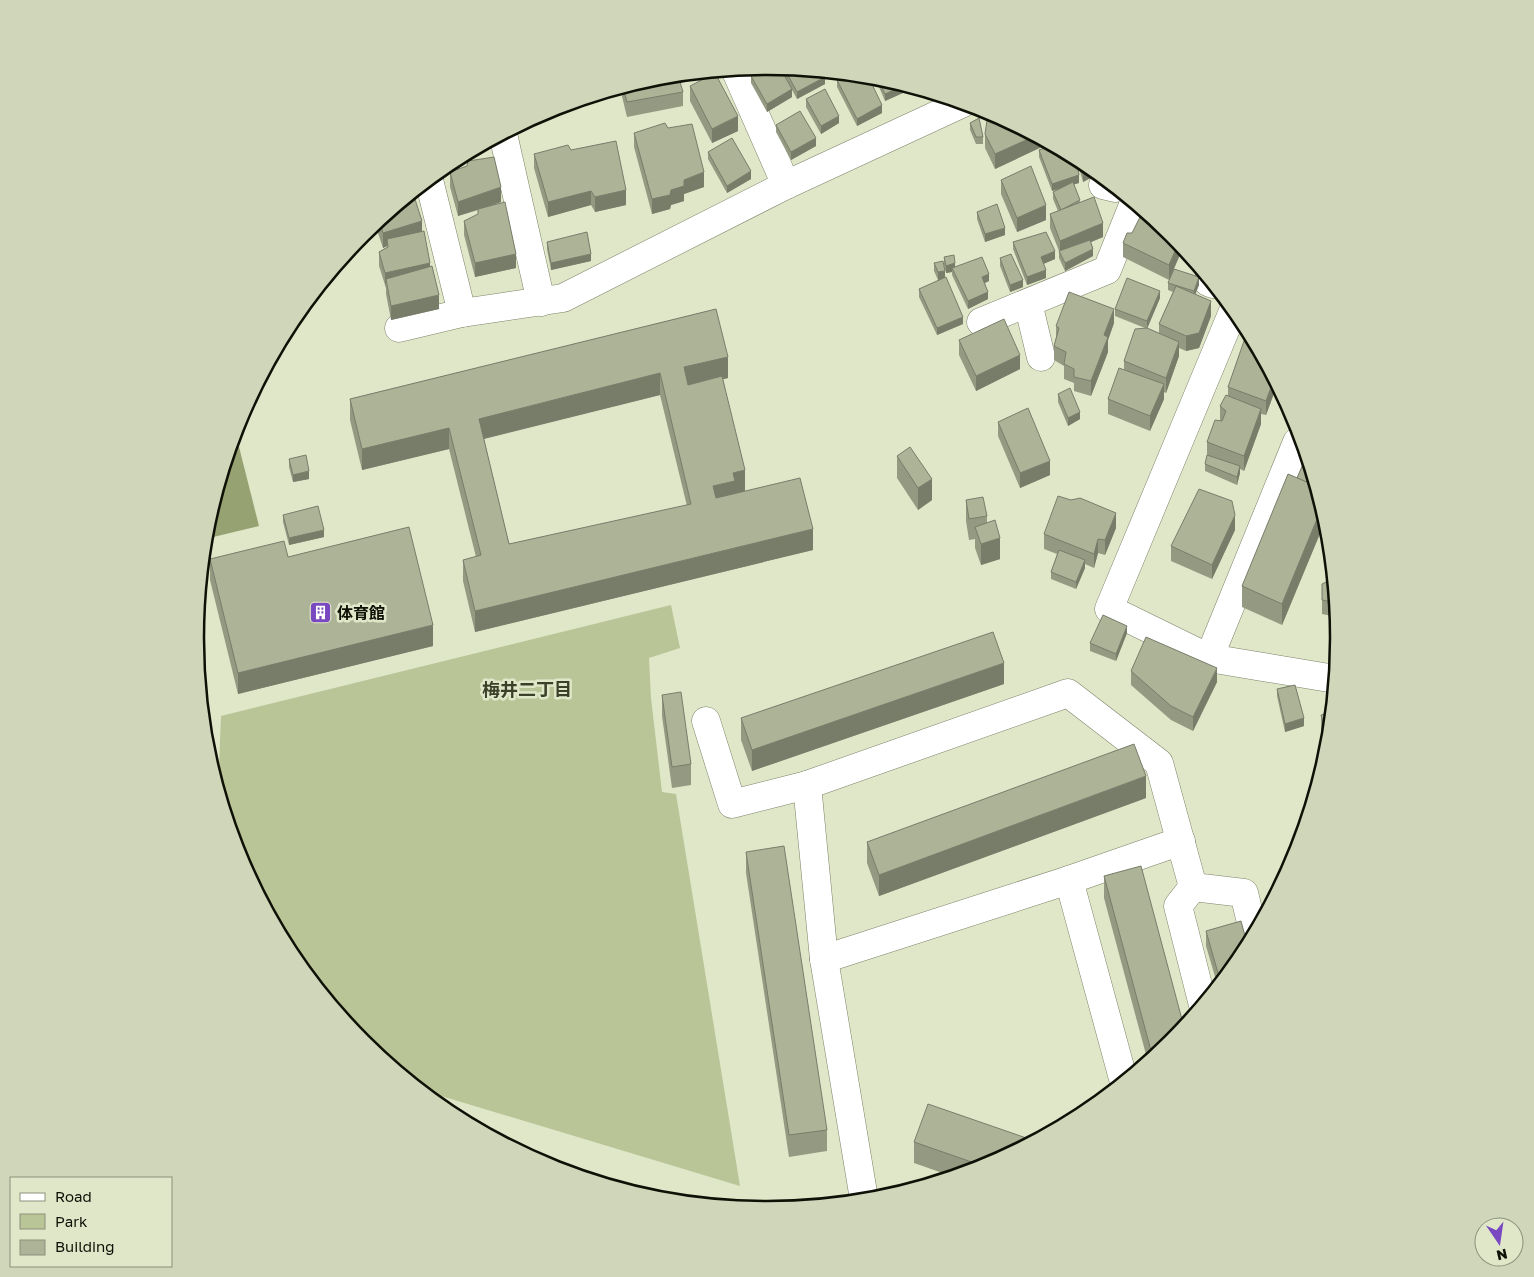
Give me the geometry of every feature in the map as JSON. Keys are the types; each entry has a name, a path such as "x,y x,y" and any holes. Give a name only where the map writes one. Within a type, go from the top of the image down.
{"street":[{"path":"738,76 786,186"},
{"path":"399,328 462,313 563,298 950,106"},
{"path":"504,140 541,302"},
{"path":"430,187 462,313"},
{"path":"981,322 1107,270 1132,209"},
{"path":"1028,303 1041,357"},
{"path":"1231,318 1109,609 1209,658 1329,678"},
{"path":"1209,658 1296,444"},
{"path":"706,721 732,804 807,785 1068,693 1159,763 1193,887"},
{"path":"807,785 824,959 863,1193"},
{"path":"824,959 1070,880 1181,841"},
{"path":"1070,880 1122,1076"},
{"path":"1193,887 1244,893 1252,925"},
{"path":"1193,887 1178,906 1201,998"}],"green space":[{"path":"671,605 680,648 649,658 651,698 662,792 676,794 740,1186 436,1094 395,1062 343,1010 320,982 298,952 262,888 233,820 219,768 221,716"}],"shaded area":[{"path":"238,444 259,526 213,537 223,493"}],"building":[{"path":"784,75 792,89 767,104 751,76"},
{"path":"788,76 823,78 797,92"},
{"path":"717,77 738,116 712,129 690,86 704,79"},
{"path":"837,80 872,85 882,105 857,119"},
{"path":"680,82 683,92 627,102 625,93 657,86"},
{"path":"882,87 894,90 885,94"},
{"path":"825,89 839,116 821,126 806,99"},
{"path":"800,111 816,138 791,152 776,125"},
{"path":"979,118 983,137 976,137 970,123"},
{"path":"987,120 1028,139 995,154 985,134"},
{"path":"665,123 668,128 692,124 704,172 684,180 684,186 671,190 670,195 652,199 634,133"},
{"path":"732,138 751,171 727,186 708,152"},
{"path":"616,141 626,190 595,197 591,191 548,202 534,154 568,145 571,150"},
{"path":"1045,148 1049,150 1078,169 1079,175 1052,184 1039,150"},
{"path":"494,157 501,187 458,202 450,173 467,166 468,161"},
{"path":"1031,166 1046,205 1017,218 1001,180"},
{"path":"1073,182 1080,200 1061,210 1053,192"},
{"path":"1094,197 1103,223 1060,241 1050,214"},
{"path":"415,199 422,221 383,233 381,228"},
{"path":"505,202 516,254 475,263 464,221 478,214 478,209"},
{"path":"997,204 1005,228 985,234 977,212"},
{"path":"1140,217 1142,218 1175,251 1169,265 1123,243 1127,233 1132,233"},
{"path":"424,231 430,263 385,273 379,252 388,247 387,239"},
{"path":"587,232 591,254 551,263 547,242"},
{"path":"1046,232 1055,251 1041,257 1046,270 1027,277 1013,242"},
{"path":"1090,240 1093,249 1065,263 1059,251"},
{"path":"1011,254 1023,280 1010,285 1000,258"},
{"path":"954,255 955,263 946,266 944,257"},
{"path":"982,257 989,274 982,277 988,292 968,301 952,268"},
{"path":"943,261 945,271 938,272 934,263"},
{"path":"432,266 439,295 391,306 386,279"},
{"path":"1174,269 1199,277 1194,291 1168,283"},
{"path":"946,277 963,317 937,328 919,289"},
{"path":"1127,278 1160,291 1147,321 1115,309"},
{"path":"1176,286 1211,301 1199,333 1186,336 1159,324"},
{"path":"1069,292 1114,309 1104,335 1108,337 1091,381 1074,377 1074,369 1064,364 1066,352 1054,346 1059,328 1056,326"},
{"path":"716,309 728,357 684,367 688,385 722,376 745,470 733,473 735,481 713,486 716,498 800,478 813,529 475,611 463,560 481,555 449,428 362,449 350,399","holes":["660,373 691,504 509,544 479,419"]},
{"path":"1004,319 1020,355 976,376 959,340"},
{"path":"1147,328 1179,342 1166,378 1124,361 1135,329"},
{"path":"1244,341 1246,342 1271,387 1266,401 1228,387"},
{"path":"1119,368 1164,384 1150,416 1108,399"},
{"path":"1070,388 1080,412 1068,418 1058,394"},
{"path":"1226,395 1261,409 1244,456 1207,442 1215,420 1222,421 1226,411 1220,406"},
{"path":"1028,408 1050,461 1020,473 998,422"},
{"path":"910,447 932,479 918,488 897,456"},
{"path":"306,455 309,471 293,475 289,459"},
{"path":"1207,455 1240,466 1237,477 1205,464"},
{"path":"1303,464 1308,483 1297,478"},
{"path":"1288,474 1308,483 1317,518 1282,604 1242,586"},
{"path":"1199,489 1232,501 1235,515 1212,565 1171,546"},
{"path":"1058,496 1071,500 1080,498 1116,513 1105,540 1098,539 1094,554 1044,534"},
{"path":"983,497 987,516 969,519 966,500"},
{"path":"318,506 324,530 289,538 283,515"},
{"path":"995,520 1000,538 981,544 975,527"},
{"name":"体育館","path":"409,527 433,625 238,673 210,559 284,541 288,557"},
{"path":"1059,550 1085,560 1076,582 1051,572"},
{"path":"1327,581 1329,601 1322,600 1322,584"},
{"path":"1103,615 1127,626 1116,654 1090,643"},
{"path":"993,632 1004,663 752,750 741,718"},
{"path":"1146,637 1217,668 1193,717 1171,706 1131,671"},
{"path":"1295,685 1304,718 1285,724 1277,689"},
{"path":"681,692 691,764 672,767 662,695"},
{"path":"1326,714 1324,726 1321,715"},
{"path":"1134,744 1146,776 879,875 867,842"},
{"path":"784,846 827,1130 789,1135 746,852"},
{"path":"1141,866 1182,1019 1151,1050 1104,876"},
{"path":"1241,921 1245,937 1221,972 1218,973 1206,931"},
{"path":"928,1104 1027,1138 973,1163 914,1142"}],"place":[{"name":"体育館","path":"321,613"}],"district":[{"name":"梅井二丁目","path":"527,689"}]}
